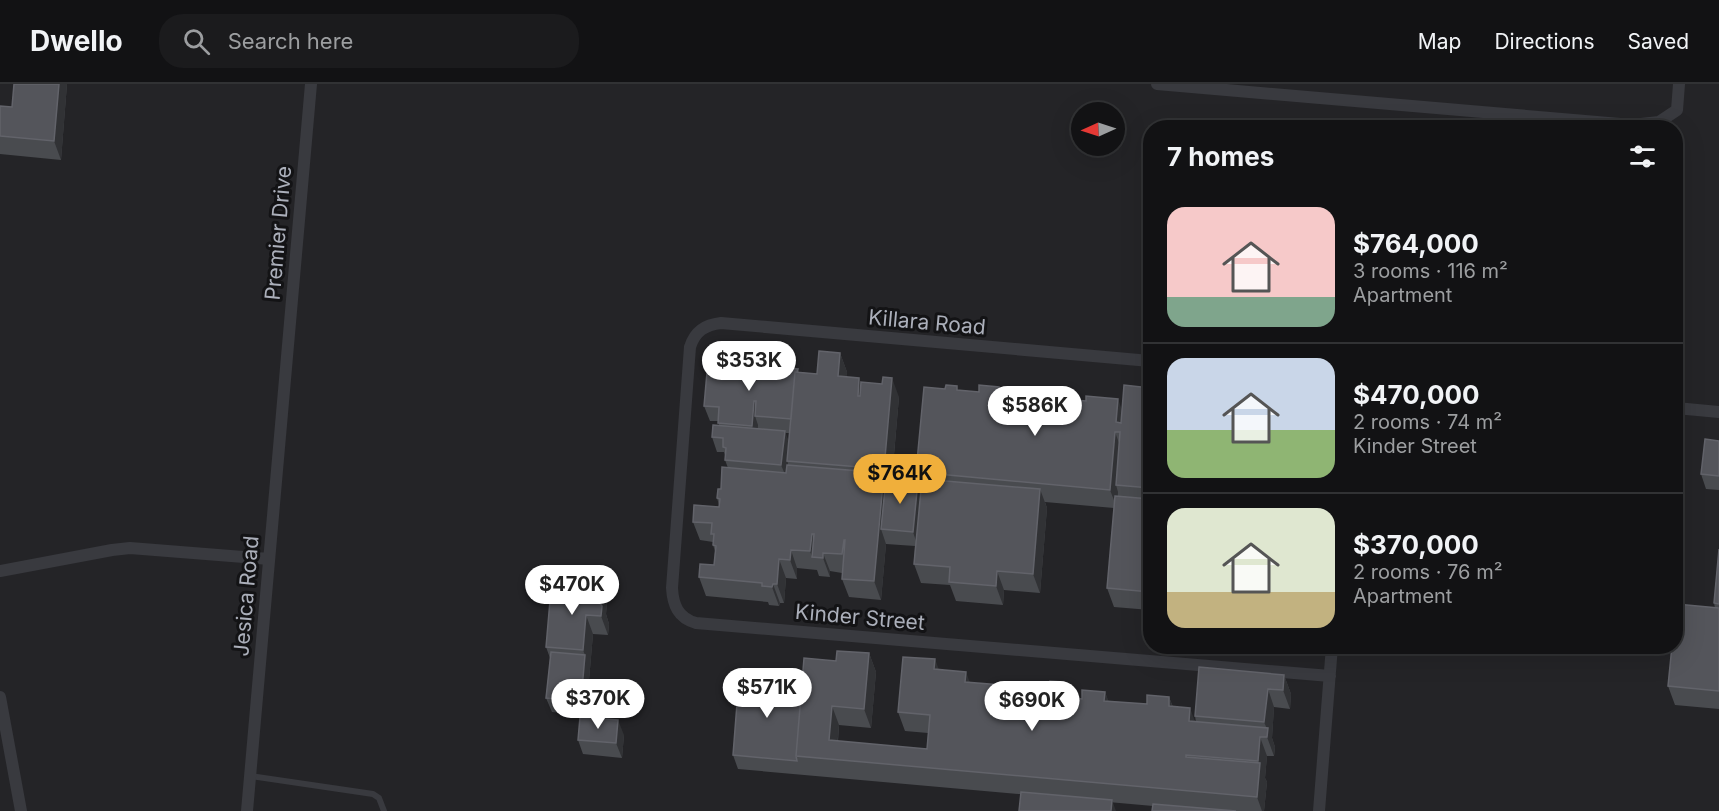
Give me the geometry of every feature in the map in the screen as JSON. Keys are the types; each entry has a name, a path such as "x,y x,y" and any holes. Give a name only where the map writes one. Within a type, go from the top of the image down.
{"street":[{"name":"Premier Drive","path":"284,385 311,84"},
{"path":"1157,84 1574,120"},
{"path":"1662,120 1677,110 1679,84"},
{"name":"Killara Road","path":"701,329 708,325 721,323 1143,361"},
{"name":"Kinder Street","path":"701,329 690,347 672,588 678,612 688,621 1330,676"},
{"name":"Jesica Road","path":"247,811 284,385"},
{"path":"1683,409 1719,412"},
{"path":"0,571 130,548 269,559"},
{"path":"1319,811 1331,654"},
{"path":"0,696 21,811"}],"lane":[{"path":"250,776 373,794 379,798 384,811"}],"shaded area":[{"path":"0,84 1719,84 1719,811 0,811"}],"building":[{"path":"14,84 59,84 54,141 0,136 0,106 12,107"},
{"path":"819,351 840,353 838,376 859,378 858,396 860,396 861,382 882,384 883,377 892,378 884,469 787,461 795,372 817,374"},
{"path":"708,361 798,369 795,372 791,419 755,416 756,401 754,401 752,426 718,423 719,407 704,406"},
{"path":"946,385 957,386 957,390 979,392 979,385 999,387 998,394 1043,398 1043,391 1063,393 1063,399 1086,401 1086,396 1118,399 1116,422 1121,423 1124,385 1143,387 1143,487 1116,485 1120,432 1115,432 1110,490 916,472 924,387 945,389"},
{"path":"713,425 785,431 781,465 725,460 726,448 723,447 723,438 712,437"},
{"path":"1705,439 1719,441 1719,476 1701,474"},
{"path":"787,465 884,473 874,581 842,579 845,540 842,554 823,553 823,558 812,557 814,534 812,534 810,551 791,550 790,560 779,559 777,584 773,584 772,587 762,586 762,583 699,577 700,564 714,565 716,546 713,545 714,534 711,534 712,523 693,522 694,505 719,507 720,499 717,498 718,489 721,489 722,467 786,473"},
{"path":"886,478 918,481 913,532 881,529"},
{"path":"922,479 1040,489 1033,574 997,571 996,586 949,582 950,567 914,564"},
{"path":"1115,496 1143,498 1143,591 1107,588"},
{"path":"1719,549 1719,604 1714,603"},
{"path":"581,582 600,583 598,601 602,606 601,616 586,615 583,650 546,647 551,589 580,591"},
{"path":"1683,605 1719,608 1719,691 1668,686 1671,654 1683,654"},
{"path":"837,651 869,653 864,709 832,706 829,740 927,749 930,715 898,712 903,657 935,659 934,669 966,672 965,682 1029,687 1029,695 1049,697 1050,681 1062,682 1061,697 1082,699 1082,690 1105,692 1104,701 1147,704 1147,695 1169,697 1169,706 1190,708 1189,721 1268,728 1267,737 1260,737 1258,761 1186,755 1186,757 1260,763 1257,797 796,756 804,658 836,661"},
{"path":"551,652 585,655 581,701 546,698"},
{"path":"1199,667 1284,675 1283,690 1268,689 1264,722 1195,716"},
{"path":"739,678 802,684 797,761 733,755"},
{"path":"580,717 618,720 616,743 578,740"},
{"path":"1021,792 1112,800 1111,811 1019,811"},
{"path":"1153,804 1236,811 1152,811"}]}
